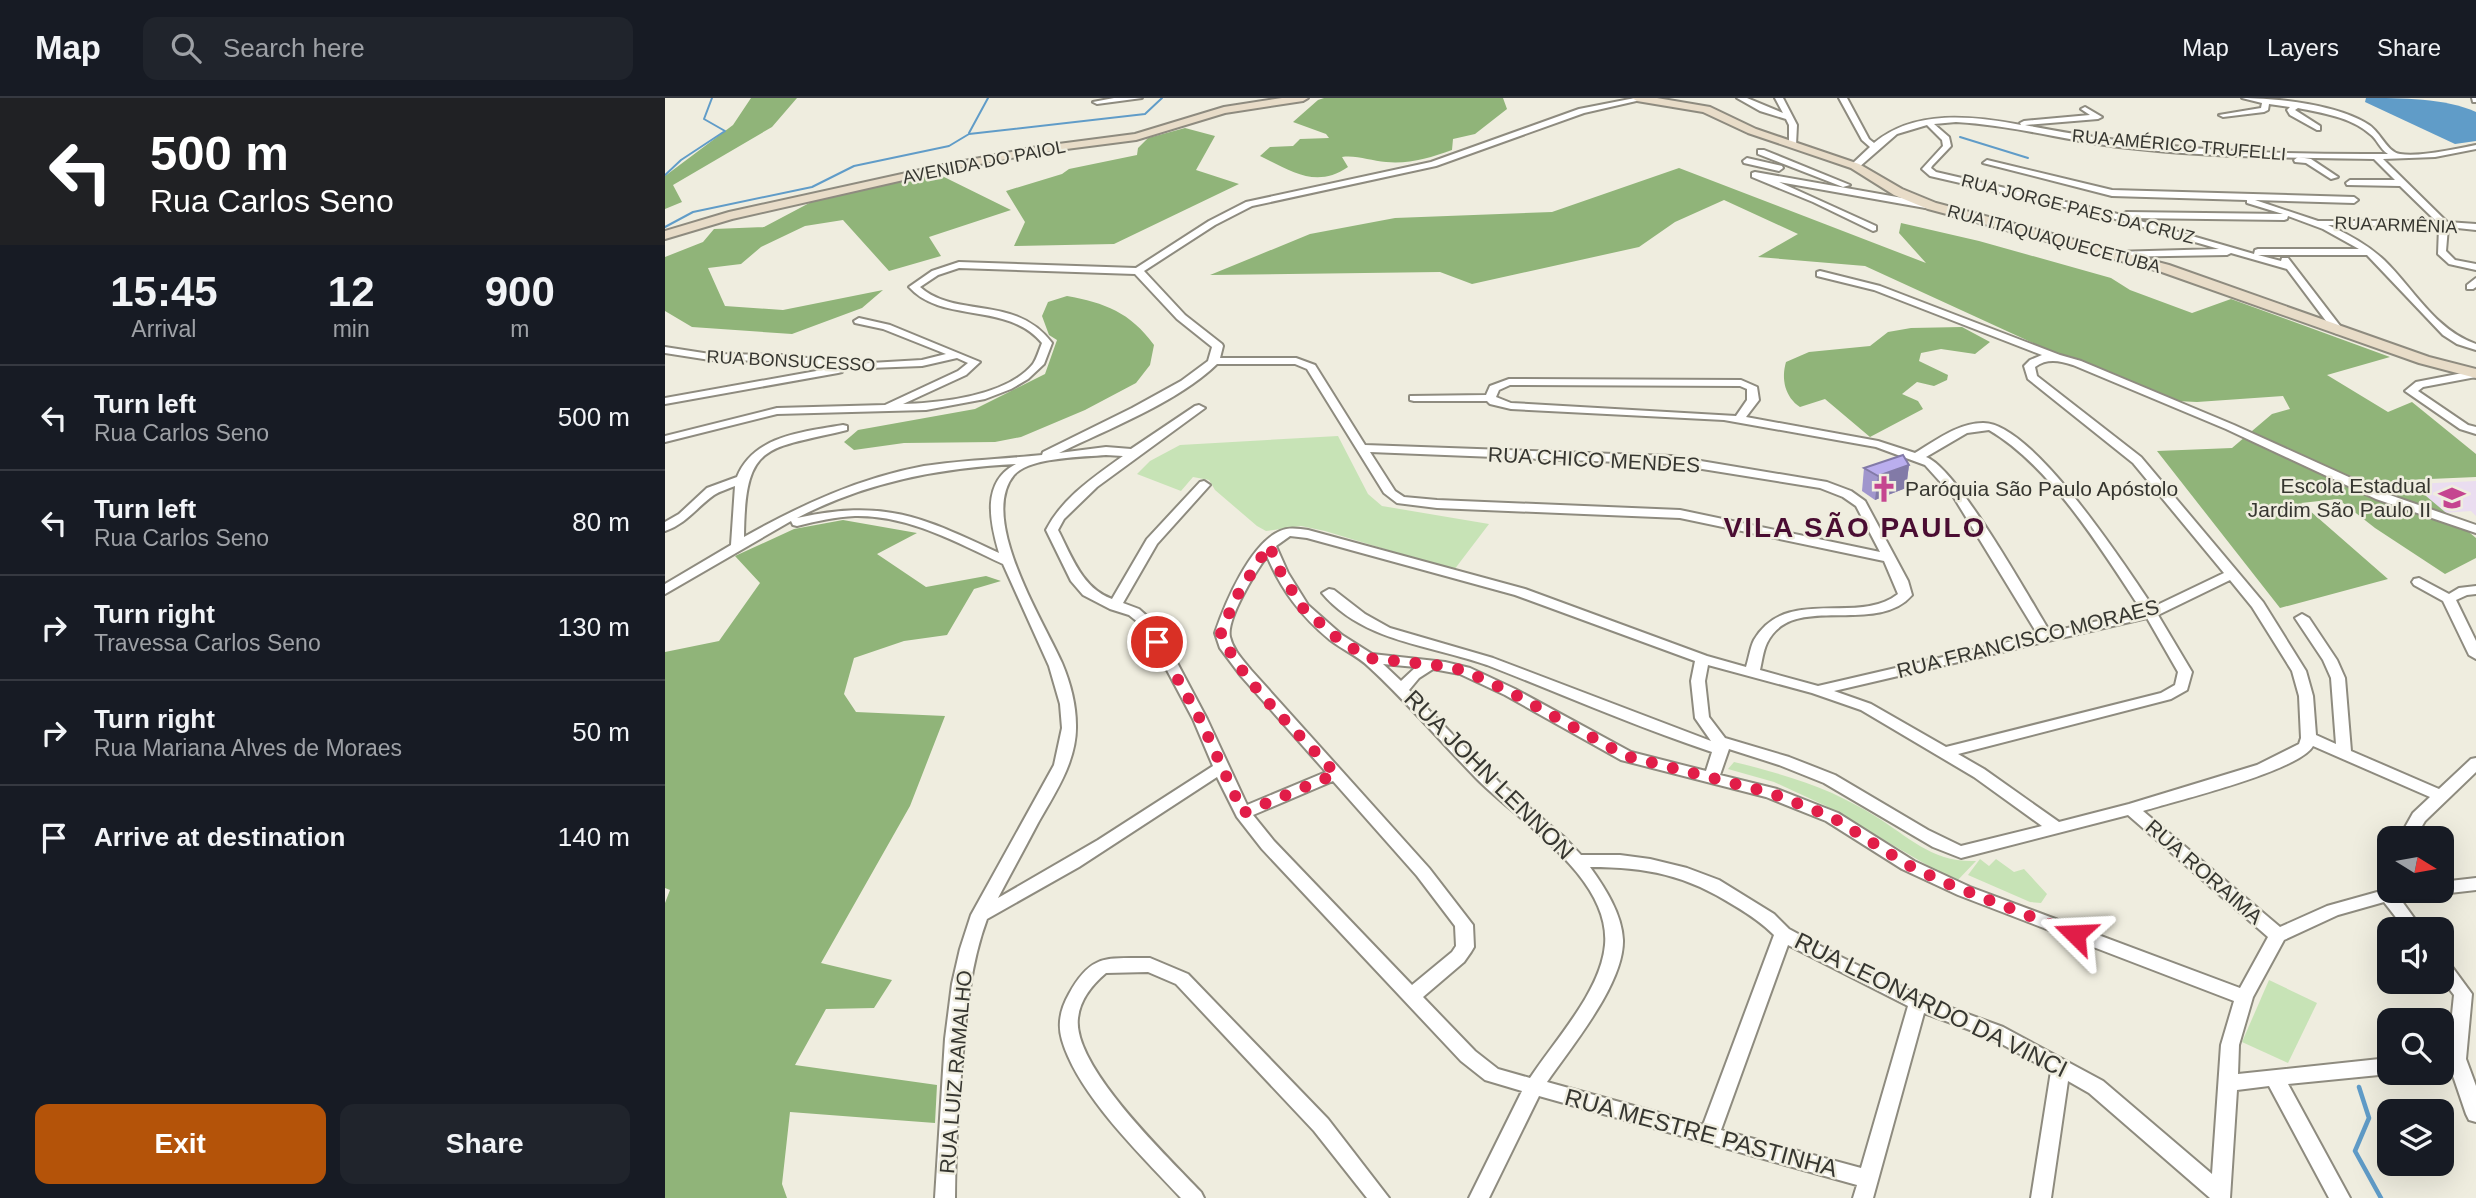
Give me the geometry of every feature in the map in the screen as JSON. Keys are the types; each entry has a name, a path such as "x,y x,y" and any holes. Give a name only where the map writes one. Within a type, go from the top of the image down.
{"street":[{"path":"1097,102 1138,98"},
{"name":"AVENIDA DO PAIOL","path":"665,235 729,216 943,168 1044,149 1136,137 1224,110 1303,98"},
{"path":"1741,98 1763,109 1789,117"},
{"path":"1779,98 1793,125 1793,143"},
{"path":"1843,98 1866,139 1875,148"},
{"path":"2246,98 2350,119 2376,132 2383,139 2383,147 2376,157 2444,224 2439,247 2452,262 2476,270"},
{"path":"665,439 776,411 943,406 981,397 1024,377 1039,364 1047,343 1035,328 1004,315 942,302 914,290 917,284 930,276 959,265 1138,271 1233,210 1249,204 1433,164 1582,111 1639,99"},
{"name":"RUA ITAQUAQUECETUBA","path":"1639,99 1706,109 1752,131 1855,166 1893,195 2202,280 2339,331 2475,374"},
{"path":"2223,115 2264,110 2266,101"},
{"path":"2296,106 2291,110 2293,113 2317,128"},
{"path":"2003,125 2098,117 2085,109"},
{"name":"RUA AMÉRICO TRUFELLI","path":"1855,166 1892,132 1928,122 1958,119 2096,141 2247,154 2397,157 2476,147"},
{"name":"RUA JORGE PAES DA CRUZ","path":"1928,122 1946,139 1947,146 1926,169 1933,174 2114,216 2290,267"},
{"path":"2383,147 2397,157"},
{"path":"1761,152 1829,177 1863,194"},
{"path":"2247,154 2305,160 2334,177"},
{"path":"1747,161 1829,177"},
{"path":"1987,163 2098,192 2354,200"},
{"path":"1873,228 1806,195 1755,176 1760,174 1863,194 1893,195"},
{"path":"2350,183 2400,183"},
{"path":"2241,198 2317,222 2369,252 2390,271 2433,320 2455,339 2476,347"},
{"path":"2114,216 2162,214 2304,218"},
{"name":"RUA ARMÊNIA","path":"2317,222 2444,224 2476,228"},
{"path":"2280,252 2339,331"},
{"path":"2114,254 2369,252"},
{"path":"1036,459 1196,376 1213,362 1218,346 1181,317 1138,271"},
{"path":"1820,274 1877,288 2057,358 2077,363 2230,426 2380,496 2476,529"},
{"path":"859,321 885,327 974,361 974,365 933,387 882,409"},
{"name":"RUA BONSUCESSO","path":"665,350 710,357 784,358 853,367 922,363 958,355"},
{"path":"1329,593 1360,618 1383,629 1485,659 1573,692 1637,722 1721,746 1780,759 1813,772 1887,810 1949,850 1965,852 2131,809 2262,769 2292,755 2305,747 2309,738 2306,696 2299,671 2258,605 2137,460 2029,372 2032,362 2057,358"},
{"path":"1213,362 1296,361 1311,367 1390,493 1401,500 1437,504 1680,514 1889,558"},
{"path":"665,401 853,367"},
{"path":"2475,374 2420,384 2411,391 2464,427 2476,431"},
{"path":"1490,398 1495,388 1509,383 1748,384 1752,387 1753,400 1739,419"},
{"path":"1414,398 1490,398 1494,402 1511,406 1710,415 1865,442 1919,456 1944,476 1958,494 2047,638"},
{"path":"665,590 767,530 828,500 890,477 957,465 1105,451 1132,453 1199,408"},
{"path":"1919,456 1973,427 1992,427 2014,438 2048,474 2152,613 2185,673 2185,681 2175,692 1945,752"},
{"path":"737,546 742,479 754,457 764,450 791,440 843,428"},
{"path":"1081,438 1105,451"},
{"name":"RUA CHICO MENDES","path":"1362,448 1671,460 1823,485 1847,494 1861,504 1905,591 1902,600 1871,610 1811,612 1775,624 1762,634 1753,657 1752,673"},
{"name":"RUA MESTRE PASTINHA","path":"1132,453 1053,524 1052,530 1078,581 1099,599 1134,612 1150,625 1243,813 1268,845 1479,1066 1492,1075 1710,1133 1866,1189"},
{"name":"RUA LUIZ RAMALHO","path":"945,1198 945,1140 957,1011 969,939 1062,765 1069,728 1067,704 1056,666 1008,562 995,512 1010,472 1036,459"},
{"path":"665,527 683,517 711,491 742,479"},
{"path":"1115,606 1152,542 1204,485"},
{"path":"767,530 842,512 879,511 919,520 1008,562"},
{"path":"1413,995 1458,957 1465,947 1464,925 1431,882 1246,673 1227,648 1221,633 1235,599 1269,545 1284,534 1308,534 1520,592 1702,659 1818,690 1866,707 1945,752 2055,827"},
{"name":"RUA JOHN LENNON","path":"1269,545 1281,573 1303,608 1337,638 1368,658 1402,689 1496,789 1577,861 1608,912 1614,932 1614,948 1609,968 1599,988 1534,1087 1479,1198"},
{"name":"RUA FRANCISCO MORAES","path":"1818,690 2152,613 2233,574"},
{"path":"2419,582 2449,599 2476,655"},
{"path":"2449,599 2465,591 2476,590"},
{"path":"2302,618 2330,660 2338,678 2344,753"},
{"path":"1368,658 1465,671 1626,756 1771,793 1832,817 1908,865 1964,891 2244,997"},
{"path":"1702,659 1697,681 1702,719 1721,746"},
{"path":"1402,689 1420,669 1430,665"},
{"path":"2309,738 2441,796"},
{"path":"1712,776 1721,746"},
{"path":"2414,826 2419,817 2476,763"},
{"path":"980,915 1044,882 1117,838 1222,767"},
{"path":"1243,813 1336,774"},
{"name":"RUA RORAIMA","path":"2131,809 2278,935"},
{"name":"RUA LEONARDO DA VINCI","path":"1577,861 1620,861 1681,872 1713,884 1768,918 1783,934 1918,1003 1996,1032 2096,1087 2121,1106 2220,1196"},
{"path":"2454,887 2476,884"},
{"path":"2220,1196 2230,1045 2244,997 2278,935 2333,910 2377,899"},
{"path":"1710,1133 1783,934"},
{"path":"1194,1198 1159,1163 1120,1117 1070,1041 1068,1020 1074,1000 1085,982 1103,966 1150,965 1182,979 1321,1125 1379,1198"},
{"path":"2454,978 2470,995 2454,1045"},
{"path":"1866,1189 1918,1003"},
{"path":"2041,1198 2061,1067"},
{"path":"2227,1083 2377,1067"},
{"path":"2454,1070 2476,1114"},
{"path":"2274,1077 2340,1198"}],"shaded area":[{"name":"Escola Estadual Jardim São Paulo II","path":"2476,481 2476,516 2471,511 2443,513 2415,484"}],"green space":[{"path":"751,98 797,98 772,127 673,185 682,202 665,209 665,176 733,125"},
{"path":"1324,98 1503,98 1507,109 1475,134 1453,139 1452,150 1420,160 1395,162 1342,157 1348,167 1325,177 1314,177 1293,172 1260,156 1270,147 1293,146 1300,139 1329,138 1326,134 1293,122"},
{"path":"1185,128 1215,136 1196,170 1239,184 1114,244 1014,246 1025,222 1006,191 1062,174 1069,169 1137,155 1138,148 1148,138"},
{"path":"1679,168 1926,263 1899,233 1901,223 1979,241 2111,278 2130,290 2192,313 2231,299 2390,357 2327,375 2388,412 2412,402 2476,454 2476,477 2407,480 2476,538 2476,558 2445,574 2375,528 2338,499 2301,503 2388,579 2280,608 2157,451 2232,448 2272,414 2290,409 2283,396 2176,401 2069,356 2057,354 1865,266 1758,257 1798,234 1724,200 1675,222 1639,247 1472,284 1440,272 1210,275 1310,234 1395,218 1552,212"},
{"path":"938,174 1011,210 929,237 941,256 889,271 843,220 805,226 761,247 741,264 708,268 725,306 783,310 883,290 862,308 792,334 692,327 665,311 665,257 703,242 714,229 764,227 815,200"},
{"path":"1067,296 1116,311 1136,324 1154,345 1150,365 1136,383 1085,410 1021,437 995,442 904,443 854,450 844,442 858,430 975,409 1045,374 1057,340 1049,335 1042,316 1048,302"},
{"path":"1962,327 1990,342 1975,354 1941,349 1921,353 1919,361 1948,375 1947,380 1934,386 1917,382 1902,394 1918,401 1923,409 1870,437 1825,399 1800,407 1785,387 1786,362 1809,352 1870,346 1888,332 1911,328"},
{"path":"1338,436 1368,494 1382,506 1489,524 1454,570 1301,526 1266,531 1215,490 1209,480 1193,477 1181,491 1137,474 1150,461 1180,445"},
{"path":"843,520 917,533 877,554 926,587 986,576 1001,581 974,589 947,635 904,641 854,658 844,694 856,712 945,716 910,806 821,963 892,980 874,1008 826,1009 795,1065 937,1085 935,1123 790,1112 782,1184 787,1198 665,1198 665,903 670,890 665,888 665,652 719,641 760,583 735,556 794,529"},
{"path":"1734,762 1808,783 1870,813 1934,853 1961,861 1976,861 1956,882 1826,806 1774,782 1728,769"},
{"path":"1980,859 1989,866 1996,859 2014,872 2024,869 2047,894 2041,903 2030,902 1968,875"},
{"path":"2269,980 2317,1003 2288,1063 2242,1042"}],"water":[{"path":"2366,98 2437,101 2464,107 2476,112 2476,141 2455,144 2365,102"}],"building":[{"path":"1903,455 1909,465 1878,476 1864,468"}],"waterway":[{"path":"665,175 681,160 725,131 704,119 712,98"},
{"path":"969,133 988,98"},
{"path":"665,227 693,212 812,187 854,166 949,146 969,134 1145,114 1162,98"},
{"path":"1960,137 2028,158"},
{"path":"2359,1087 2369,1118 2355,1151 2381,1198"}],"place":[{"name":"Paróquia São Paulo Apóstolo","path":"1884,489"},
{"name":"Escola Estadual Jardim São Paulo II","path":"2452,498"}],"district":[{"name":"VILA SÃO PAULO","path":"1855,527"}],"route":[{"path":"1157,642 1200,719 1243,813 1336,774 1246,673 1227,648 1221,633 1235,599 1269,545 1281,573 1303,608 1337,638 1368,658 1445,666 1465,671 1510,692 1626,756 1771,793 1832,817 1908,865 1964,891 2075,934"}]}
